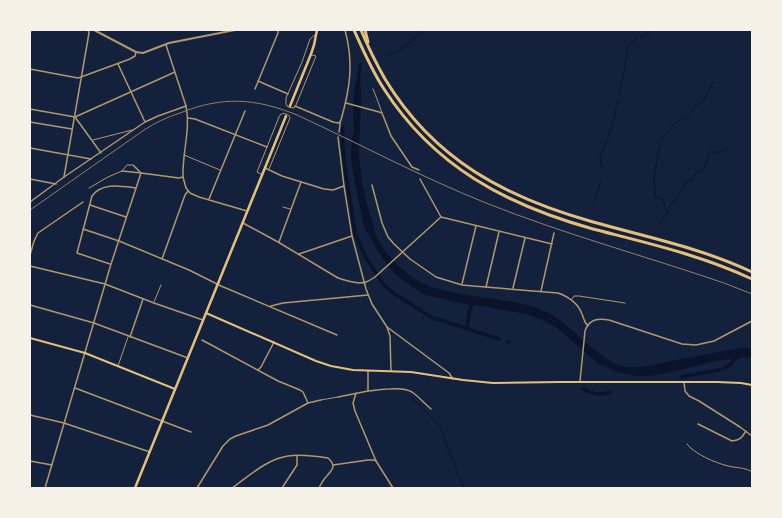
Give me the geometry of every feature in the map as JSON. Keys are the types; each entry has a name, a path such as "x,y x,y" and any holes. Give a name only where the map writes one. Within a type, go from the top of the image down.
{"highway":[{"path":"354,30 380,83 406,119 436,151 479,182 514,201 550,215 690,255 720,265 752,279"},
{"path":"361,30 382,74 405,108 419,125 454,157 489,181 520,197 552,210 696,251 752,272"},
{"path":"365,30 369,49"}],"main road":[{"path":"290,106 311,54 317,30"},
{"path":"136,488 286,116"},
{"path":"206,313 316,361 331,366 353,370 422,373 473,382 493,383 728,382 752,385"},
{"path":"30,338 85,353 175,389"}],"street":[{"path":"30,34 31,30"},
{"path":"64,177 89,33 88,30"},
{"path":"94,30 140,53 165,44 235,30"},
{"path":"255,89 278,30"},
{"path":"339,132 340,122 349,89 351,68 348,40 345,30"},
{"path":"316,34 310,39 302,62 286,98 286,104 290,108 295,106 333,122 340,122"},
{"path":"165,44 186,106 188,118 182,166 185,185 188,191 194,196 247,211"},
{"path":"30,69 78,78 134,56 136,52"},
{"path":"295,106 316,56 311,54"},
{"path":"118,63 145,122"},
{"path":"30,109 75,116 175,72"},
{"path":"258,81 288,94"},
{"path":"372,89 391,136 412,167 419,170"},
{"path":"346,103 382,113"},
{"path":"30,202 145,122 186,106"},
{"path":"209,199 245,111"},
{"path":"262,175 257,172 280,115 284,113 289,115 290,120 269,170"},
{"path":"75,116 101,153"},
{"path":"188,118 195,119 236,134 267,147"},
{"path":"30,122 72,129"},
{"path":"92,141 135,129"},
{"path":"338,137 352,236 368,295 387,327 390,336 391,371"},
{"path":"30,148 91,159"},
{"path":"184,155 221,170"},
{"path":"122,171 127,165 132,165 141,173"},
{"path":"265,168 282,176 324,189 333,190 344,186"},
{"path":"89,188 108,176 122,171 179,178 183,177"},
{"path":"45,488 111,264 141,173"},
{"path":"30,179 56,184"},
{"path":"420,179 441,217 552,244"},
{"path":"278,242 301,182"},
{"path":"372,185 382,223 388,237 410,259 436,277 462,284 541,291 565,295 572,299 580,309 584,321 588,326"},
{"path":"111,264 77,253 92,195 104,187 122,186 136,188"},
{"path":"162,259 185,195 188,191"},
{"path":"30,255 38,233 83,202"},
{"path":"90,204 126,217"},
{"path":"283,207 291,210"},
{"path":"242,223 278,242 338,278 346,281 364,283 375,277 441,217"},
{"path":"462,284 476,226"},
{"path":"83,229 119,241 189,270 217,284 337,335"},
{"path":"486,287 499,232"},
{"path":"541,291 554,233"},
{"path":"298,254 352,236"},
{"path":"513,289 525,238"},
{"path":"30,266 105,284 203,320"},
{"path":"154,303 161,285"},
{"path":"271,306 283,303 368,295"},
{"path":"572,299 574,296 579,296 625,303"},
{"path":"118,366 143,299"},
{"path":"30,305 94,323 188,358"},
{"path":"580,382 585,334 590,322 597,319 603,319 628,326 682,344 696,345 714,341 752,321"},
{"path":"387,327 449,373 453,378"},
{"path":"202,340 278,381 303,392 308,403"},
{"path":"258,370 274,342"},
{"path":"368,371 368,391"},
{"path":"684,382 685,391 688,396 752,436"},
{"path":"75,388 191,432"},
{"path":"196,488 223,446 230,439 268,425 308,403 368,391 401,389 413,393 431,409"},
{"path":"356,393 353,400 353,407 376,461 393,488"},
{"path":"30,415 64,423 150,452"},
{"path":"698,424 732,441 741,438 746,431"},
{"path":"687,444 694,451 705,457 726,466 746,469 752,472"},
{"path":"232,488 263,466 287,456 328,458 333,466 331,472 319,488"},
{"path":"282,488 297,464 297,456"},
{"path":"333,466 368,460 376,461"},
{"path":"30,461 52,465"}],"water":[{"path":"359,63 362,63 360,81 359,156 365,195 379,241 389,256 411,276 427,285 449,292 504,300 532,306 545,311 565,324 606,358 627,367 646,366 742,348 752,348 752,357 740,358 737,360 720,360 659,375 636,376 620,373 598,364 557,328 542,320 526,314 474,305 471,308 469,305 426,295 401,279 392,271 378,252 364,227 354,179 351,157 354,130 353,108"}],"waterway":[{"path":"387,55 397,52 425,30"},
{"path":"641,37 651,30"},
{"path":"619,95 625,67 627,47 637,38"},
{"path":"690,113 695,106 703,102 713,82"},
{"path":"602,169 600,156 611,130 618,101"},
{"path":"662,139 673,125 685,117"},
{"path":"343,127 343,146 346,174 355,233 366,258 384,285 392,292 431,317 499,339"},
{"path":"660,144 654,176 655,196 663,200 667,213 662,220"},
{"path":"667,213 671,203 675,201 687,181 692,180 696,173 704,169 710,152 718,152 726,149"},
{"path":"593,205 601,181"},
{"path":"467,329 469,312 472,304"},
{"path":"681,377 723,369 730,365 736,357"},
{"path":"583,389 596,394 610,392"},
{"path":"410,397 419,404 441,428 448,450 454,461 457,473 464,488"}],"railway":[{"path":"30,210 144,130 161,120 210,104 238,101 253,102 282,109 297,115 414,171 486,203 545,225 694,273 752,294"}]}
